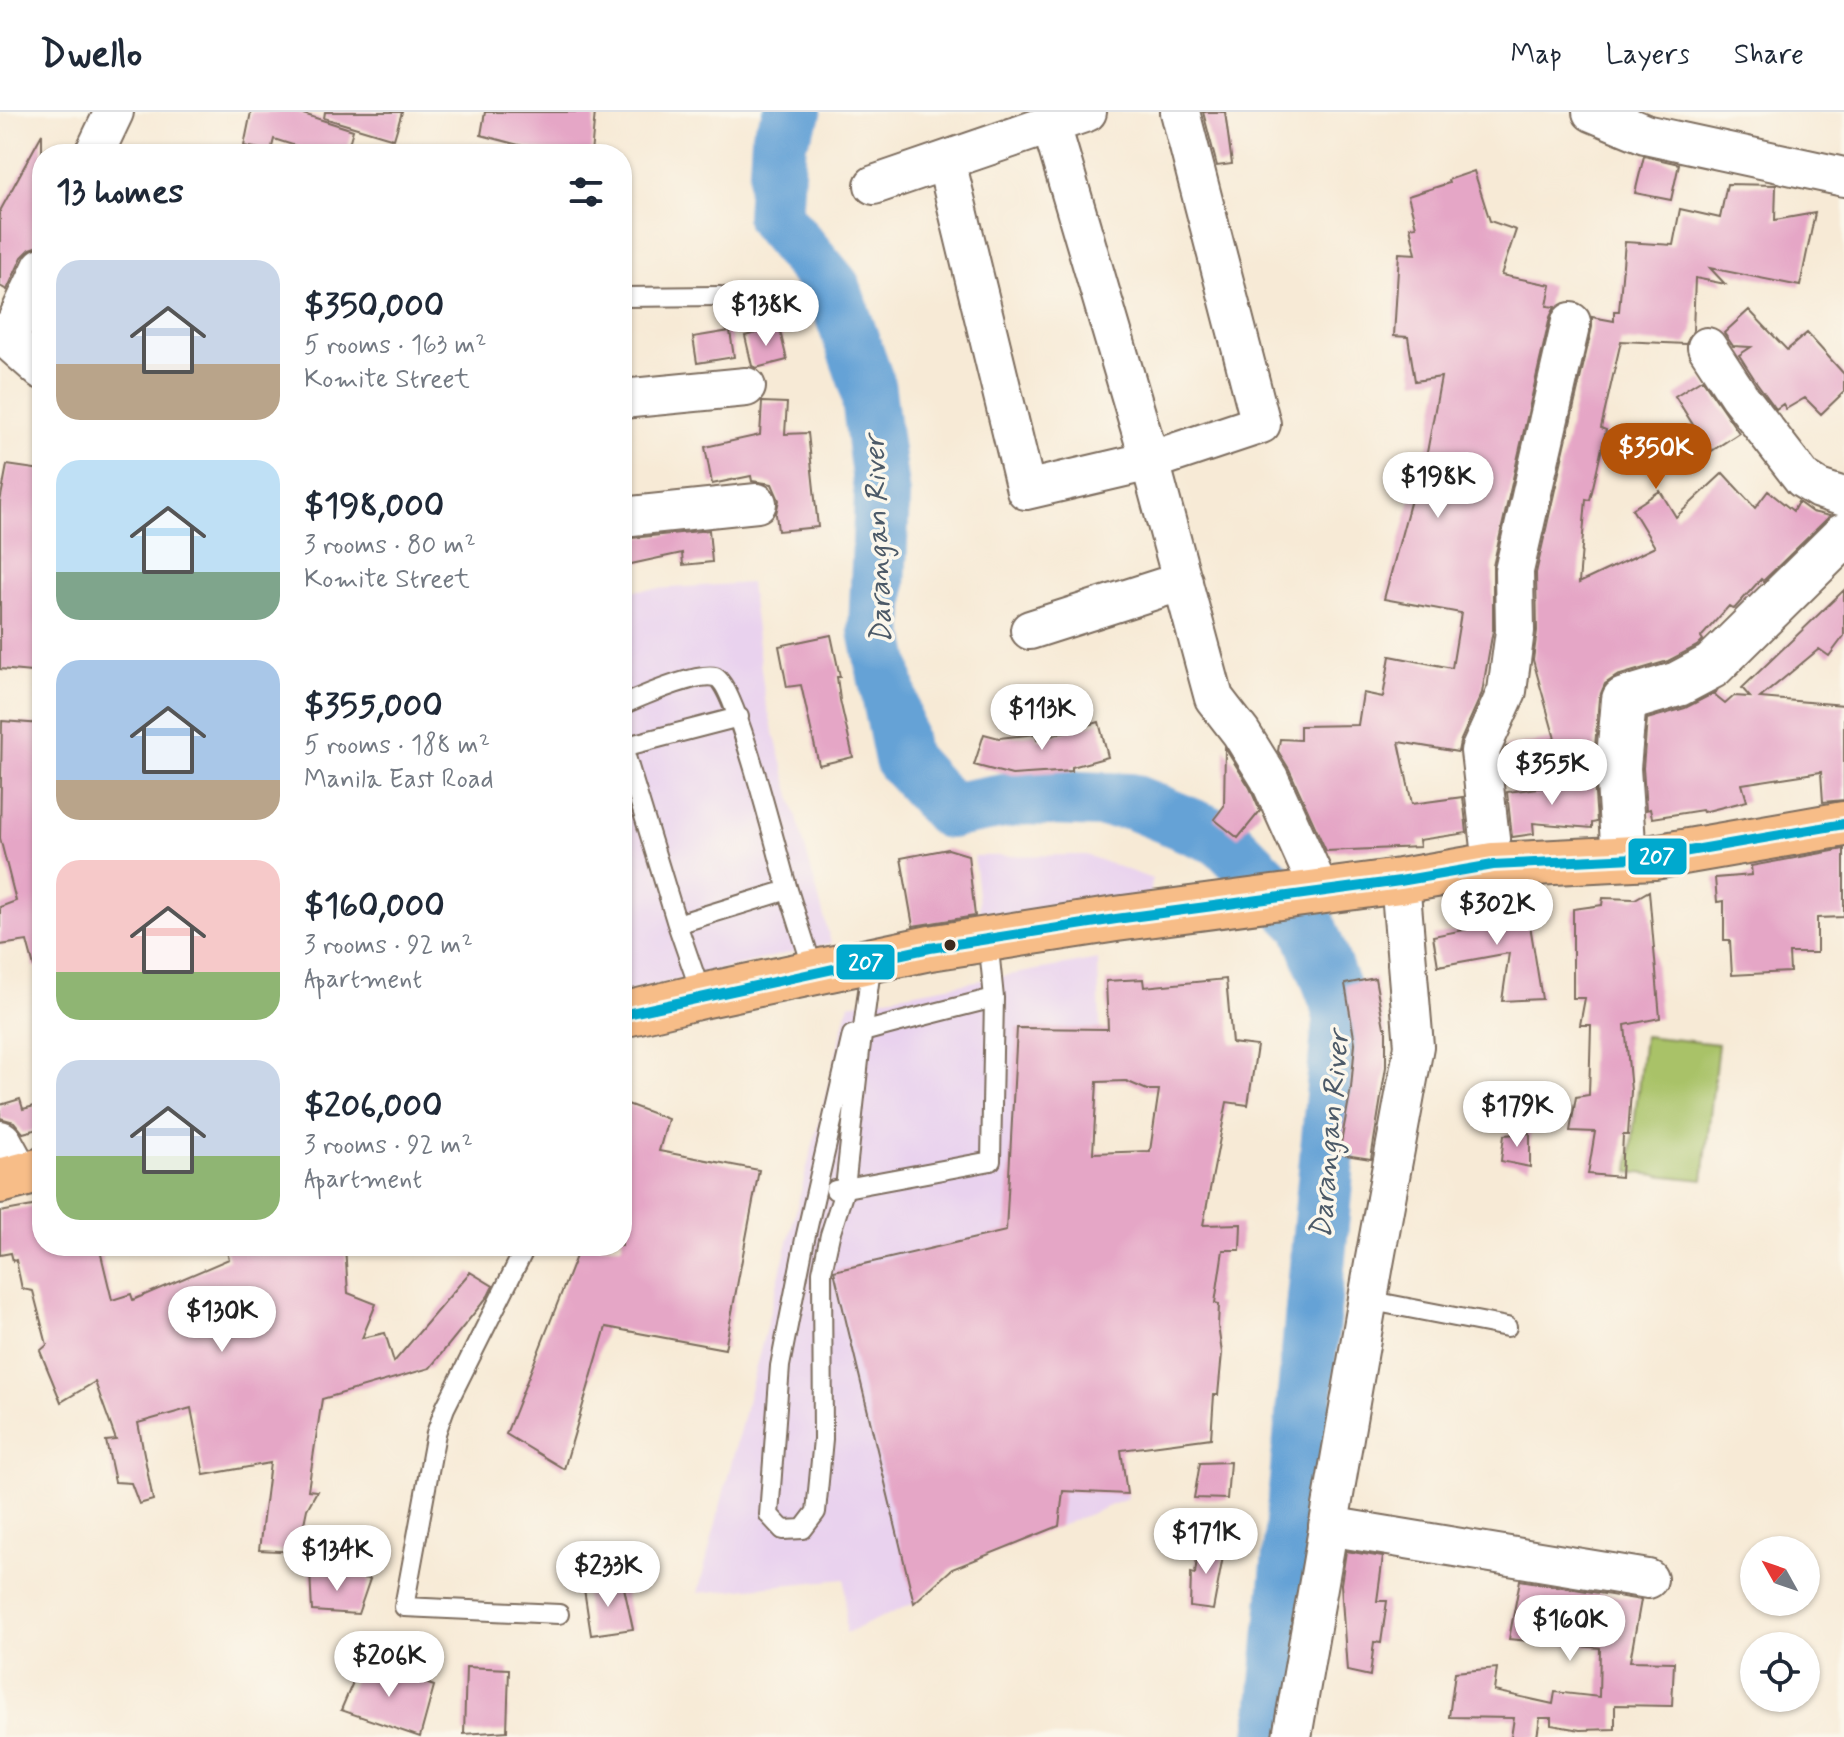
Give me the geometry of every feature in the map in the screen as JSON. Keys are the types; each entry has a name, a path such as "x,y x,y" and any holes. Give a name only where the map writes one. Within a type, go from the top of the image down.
{"main road":[{"path":"632,1013 872,960 988,939 1493,865 1654,857 1844,824"}],"street":[{"path":"99,144 114,112"},
{"path":"874,185 1087,112"},
{"path":"946,161 1026,490 1150,461 1261,424 1180,112"},
{"path":"1592,112 1645,134 1844,177"},
{"path":"1051,125 1150,461 1214,698 1241,733 1269,778 1316,892"},
{"path":"32,285 4,337 32,361"},
{"path":"1493,865 1480,751 1507,691 1515,631 1514,571 1571,322"},
{"path":"1707,347 1739,396 1803,479 1819,489 1844,497"},
{"path":"632,398 746,387"},
{"path":"632,516 757,503"},
{"path":"1624,858 1618,768 1624,700 1678,684 1712,666 1844,536"},
{"path":"1030,630 1183,581"},
{"path":"1292,1737 1414,1046 1400,881"},
{"path":"1328,1526 1648,1579"}],"lane":[{"path":"632,297 720,296"},
{"path":"632,701 681,682 716,677 722,681 739,717 814,972"},
{"path":"632,745 739,717"},
{"path":"632,776 702,996"},
{"path":"677,924 788,890"},
{"path":"816,1192 991,1161 994,998 988,939"},
{"path":"872,960 864,1031 845,1188 822,1272 823,1439 816,1512 803,1529 783,1530 769,1515 780,1366 852,1035 864,1031 994,998"},
{"path":"521,1256 445,1408 436,1433 404,1607 559,1614"},
{"path":"1367,1300 1507,1327"}],"shaded area":[{"path":"750,583 765,700 831,943 632,991 632,590"},
{"path":"1086,855 1152,879 1150,901 981,924 974,856"},
{"path":"1098,959 1100,1029 1090,1216 1127,1499 952,1569 914,1603 846,1633 845,1579 698,1593 849,1004"}],"green space":[{"path":"1644,1036 1718,1044 1703,1180 1629,1172"}],"building":[{"path":"251,112 297,112 353,130 349,144 290,144 274,139 273,144 244,144"},
{"path":"325,112 402,112 394,139 324,118"},
{"path":"485,112 595,112 592,144 515,144 481,135"},
{"path":"1203,112 1225,112 1232,164 1217,166"},
{"path":"32,152 32,248 22,257 7,290 0,286 0,211"},
{"path":"1644,156 1679,164 1671,200 1635,193"},
{"path":"1474,171 1490,221 1516,230 1501,275 1551,285 1547,306 1555,307 1550,317 1493,566 1493,630 1482,693 1458,752 1399,742 1412,804 1463,797 1467,833 1419,840 1420,847 1326,851 1278,751 1280,739 1300,740 1300,726 1358,725 1363,693 1383,697 1390,656 1452,668 1461,613 1384,599 1416,481 1407,478 1411,457 1426,458 1441,377 1415,381 1408,337 1394,336 1399,253 1416,254 1410,227 1416,226 1408,196"},
{"path":"1727,184 1776,185 1775,220 1815,213 1800,286 1710,268 1725,284 1695,278 1693,331 1686,344 1621,341 1601,428 1606,430 1590,500 1586,499 1579,583 1655,547 1632,509 1660,491 1676,517 1723,473 1755,508 1768,491 1793,511 1798,502 1812,512 1830,516 1763,581 1761,579 1734,609 1729,606 1701,637 1703,640 1697,646 1668,661 1617,676 1605,684 1599,698 1593,772 1503,758 1506,747 1555,739 1533,660 1537,631 1536,573 1592,317 1614,321 1614,311 1619,311 1625,242 1673,245 1680,209 1720,218"},
{"path":"1749,310 1787,350 1807,333 1844,374 1844,392 1821,414 1805,398 1786,409 1783,404 1776,409 1757,383 1739,355 1751,347 1733,346 1724,333"},
{"path":"779,327 787,360 756,368 752,366 745,336"},
{"path":"730,331 734,357 697,363 693,337"},
{"path":"1702,379 1739,433 1710,452 1675,396"},
{"path":"762,402 787,403 785,434 808,433 818,527 778,531 776,514 779,500 772,484 752,481 751,476 712,484 705,447 760,435"},
{"path":"7,465 32,469 32,672 0,669 0,502"},
{"path":"709,530 712,562 683,565 682,553 632,564 632,538"},
{"path":"1844,590 1844,636 1829,656 1819,649 1760,698 1844,705 1844,800 1823,802 1821,772 1742,784 1747,801 1703,812 1652,818 1650,809 1646,810 1643,768 1647,719 1685,708 1716,692 1714,695 1725,704 1734,696 1750,697 1742,688"},
{"path":"831,635 840,677 837,677 840,700 853,757 819,765 801,685 787,687 779,646"},
{"path":"2,721 32,723 32,960 27,941 0,945 0,907 16,901 0,838"},
{"path":"1099,722 1108,757 1072,767 1072,771 1012,775 974,765 984,734 999,738 1036,734 1037,740"},
{"path":"1225,748 1250,788 1260,811 1238,838 1214,819 1224,806"},
{"path":"1594,781 1597,822 1592,823 1592,828 1533,823 1534,834 1512,837 1507,792"},
{"path":"948,849 968,855 975,916 913,926 901,858"},
{"path":"1844,849 1844,917 1817,918 1817,953 1789,953 1790,972 1732,975 1730,940 1724,940 1724,901 1717,902 1715,878 1752,875 1751,866"},
{"path":"1524,888 1542,999 1502,1001 1509,953 1438,966 1433,936 1469,929 1465,913 1491,906 1493,914 1515,909 1518,889"},
{"path":"1649,891 1660,1018 1625,1025 1631,1091 1628,1135 1623,1135 1621,1177 1588,1174 1595,1132 1570,1131 1576,1097 1589,1095 1591,1025 1580,1025 1585,998 1573,998 1573,909 1602,905 1603,898 1635,899"},
{"path":"1375,978 1386,1027 1386,1067 1371,1159 1339,1154 1351,1088 1355,1043 1345,984"},
{"path":"1143,979 1144,987 1226,979 1232,1043 1257,1046 1248,1105 1227,1102 1203,1225 1241,1224 1240,1250 1223,1250 1215,1303 1219,1304 1222,1353 1218,1395 1214,1395 1211,1438 1121,1450 1127,1494 1063,1491 1059,1526 952,1569 914,1603 834,1271 1006,1231 1017,1028 1108,1029 1106,981","holes":["1126,1081 1147,1090 1159,1090 1150,1151 1093,1153 1097,1082"]},
{"path":"20,1099 23,1109 32,1107 32,1131 23,1133 14,1122 0,1118 0,1105"},
{"path":"632,1106 668,1119 659,1151 759,1170 725,1349 606,1327 564,1469 506,1434 576,1256 632,1256"},
{"path":"1530,1133 1530,1167 1501,1161 1504,1135"},
{"path":"32,1206 32,1256 101,1256 112,1300 131,1294 133,1300 229,1259 228,1256 346,1256 348,1293 376,1304 362,1338 385,1333 394,1362 470,1272 493,1286 430,1368 322,1399 308,1490 317,1491 307,1509 298,1552 259,1550 270,1463 204,1475 191,1408 138,1423 153,1500 139,1504 131,1483 115,1482 106,1441 116,1440 95,1382 61,1402 40,1351 47,1345 33,1291 22,1289 16,1260 13,1261 11,1253 0,1255 0,1212"},
{"path":"1230,1462 1227,1499 1194,1498 1200,1463"},
{"path":"1199,1542 1225,1546 1213,1610 1190,1607 1191,1573 1195,1574"},
{"path":"1346,1551 1383,1557 1377,1601 1387,1601 1381,1643 1374,1642 1370,1676 1347,1671 1341,1584"},
{"path":"310,1571 370,1579 358,1614 312,1611"},
{"path":"1520,1580 1641,1600 1630,1661 1674,1662 1672,1706 1615,1705 1615,1729 1580,1730 1551,1725 1551,1718 1540,1718 1537,1737 1511,1737 1514,1718 1449,1717 1455,1672 1497,1668 1494,1691 1553,1704 1555,1692 1599,1697 1600,1648 1509,1639"},
{"path":"623,1583 633,1629 591,1635 584,1589"},
{"path":"362,1661 434,1686 420,1737 341,1710"},
{"path":"466,1667 509,1669 507,1731 464,1734"}],"waterway":[{"name":"Darangan River","path":"794,112 779,139 774,217 833,288 867,384 882,497 876,630 902,759 949,811 1025,797 1130,801 1223,839 1308,925 1341,1011 1273,1737"}],"transit line":[{"name":"207","path":"632,1013 930,948 1116,919 1400,881 1493,865 1654,857 1844,824"}]}
